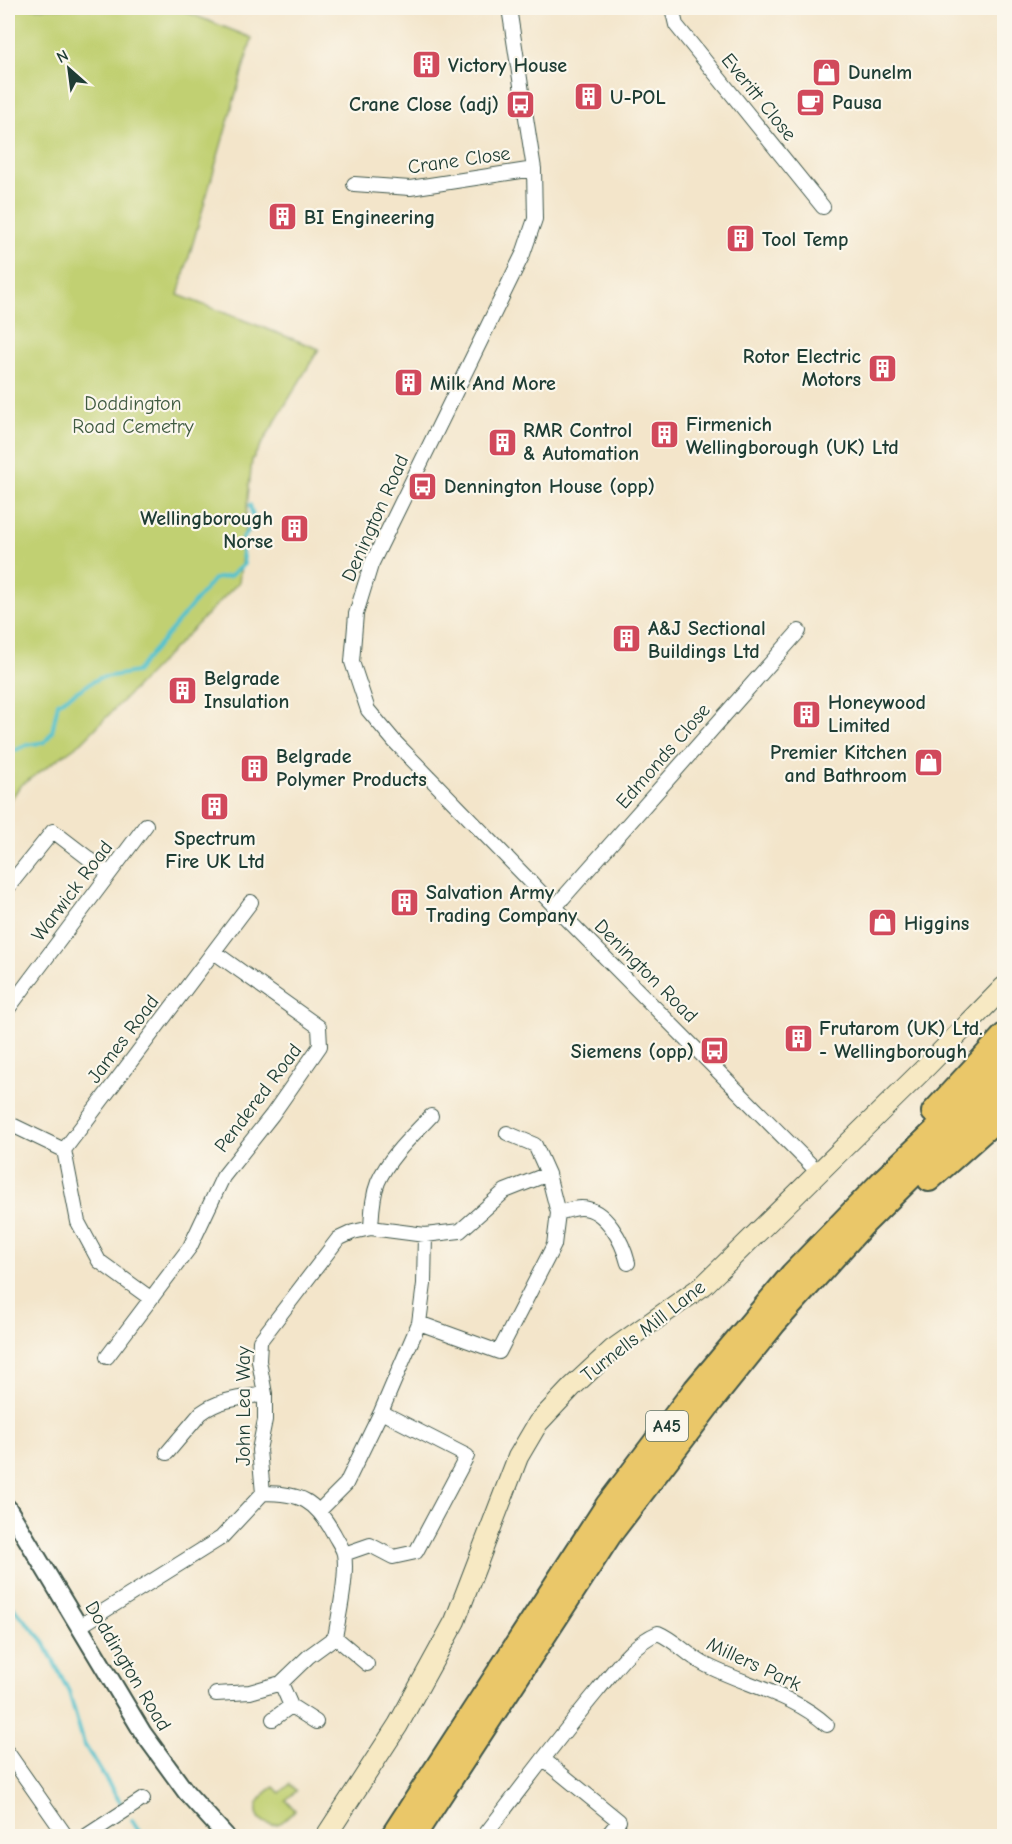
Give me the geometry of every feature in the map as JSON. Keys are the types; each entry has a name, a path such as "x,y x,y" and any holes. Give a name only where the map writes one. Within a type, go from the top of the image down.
{"highway":[{"name":"A45","path":"392,1836 607,1505 695,1389 877,1172 1005,1035"},
{"name":"A45","path":"792,1274 885,1178 1005,1065"},
{"name":"A45","path":"414,1836 610,1535 712,1401 774,1324 865,1223 942,1146 1005,1089"},
{"name":"A45","path":"774,1324 872,1231 1005,1113"}],"main road":[{"name":"Turnells Mill Lane","path":"326,1836 398,1725 454,1622 518,1457 538,1423 612,1350 704,1285 1005,987"}],"street":[{"name":"Denington Road","path":"509,8 534,169 535,219 523,254 371,565 356,614 352,662 368,710 407,753 555,907 818,1172"},
{"name":"Everitt Close","path":"672,8 676,26 823,207"},
{"name":"Crane Close","path":"354,184 410,188 534,169"},
{"name":"Edmonds Close","path":"555,907 799,631"},
{"name":"Warwick Road","path":"8,1009 146,825"},
{"path":"8,887 53,831 109,874"},
{"name":"James Road","path":"64,1150 251,903"},
{"name":"Pendered Road","path":"107,1357 190,1247 223,1177 272,1115 320,1046 319,1027 214,952"},
{"path":"371,1228 373,1200 378,1181 394,1156 430,1116"},
{"path":"8,1123 64,1150 78,1222 99,1261 150,1298"},
{"path":"418,1323 500,1352 554,1245 558,1213 548,1174 536,1145 507,1133"},
{"name":"John Lea Way","path":"80,1626 221,1538 264,1493 259,1450 265,1420 265,1394 259,1361 260,1341 338,1239 353,1232 371,1228 425,1235 460,1231 505,1191 548,1174"},
{"path":"558,1213 583,1208 604,1217 624,1247 628,1263"},
{"path":"320,1510 346,1484 381,1412 418,1323 424,1284 425,1235"},
{"path":"167,1453 201,1413 218,1402 265,1394"},
{"path":"344,1554 369,1545 393,1557 416,1552 467,1456 381,1412"},
{"path":"216,1694 250,1692 281,1683 309,1656 335,1637 343,1587 344,1554 320,1510 303,1499 287,1493 264,1493"},
{"name":"Doddington Road","path":"8,1508 143,1733 186,1792 226,1836"},
{"name":"Millers Park","path":"484,1836 579,1713 631,1651 645,1639 658,1633 669,1637 690,1656 705,1665 796,1704 820,1718 827,1725"},
{"path":"335,1637 367,1664"},
{"path":"281,1683 291,1706 316,1722"},
{"path":"273,1719 291,1706"},
{"path":"8,1753 66,1836"},
{"path":"543,1759 619,1821 607,1836"},
{"path":"86,1836 143,1799"}],"green space":[{"name":"Doddington Road Cemetry","path":"8,8 176,8 252,38 178,295 319,349 252,460 239,582 82,742 20,786 8,804"},
{"path":"290,1784 296,1791 286,1800 295,1810 280,1823 274,1825 264,1822 257,1810 260,1800 274,1787 280,1793"}],"waterway":[{"path":"8,764 11,752 27,745 45,742 52,732 58,703 99,678 136,672 214,579 230,576 244,564 243,538 255,525 250,505"},
{"path":"8,1602 43,1640 69,1692 84,1744 120,1802"},
{"path":"132,1820 142,1836"}],"place":[{"name":"Victory House","path":"427,65"},
{"name":"Dunelm","path":"827,72"},
{"name":"U-POL","path":"589,97"},
{"name":"Pausa","path":"811,102"},
{"name":"Crane Close (adj)","path":"520,104"},
{"name":"BI Engineering","path":"283,217"},
{"name":"Tool Temp","path":"741,239"},
{"name":"Rotor Electric Motors","path":"882,368"},
{"name":"Milk And More","path":"409,383"},
{"name":"Firmenich Wellingborough (UK) Ltd","path":"665,435"},
{"name":"RMR Control & Automation","path":"502,442"},
{"name":"Dennington House (opp)","path":"423,486"},
{"name":"Wellingborough Norse","path":"294,529"},
{"name":"A&J Sectional Buildings Ltd","path":"627,639"},
{"name":"Belgrade Insulation","path":"183,690"},
{"name":"Honeywood Limited","path":"807,714"},
{"name":"Premier Kitchen and Bathroom","path":"928,763"},
{"name":"Belgrade Polymer Products","path":"255,768"},
{"name":"Spectrum Fire UK Ltd","path":"215,807"},
{"name":"Salvation Army Trading Company","path":"405,903"},
{"name":"Higgins","path":"883,923"},
{"name":"Frutarom (UK) Ltd. - Wellingborough","path":"798,1039"},
{"name":"Siemens (opp)","path":"715,1051"}]}
